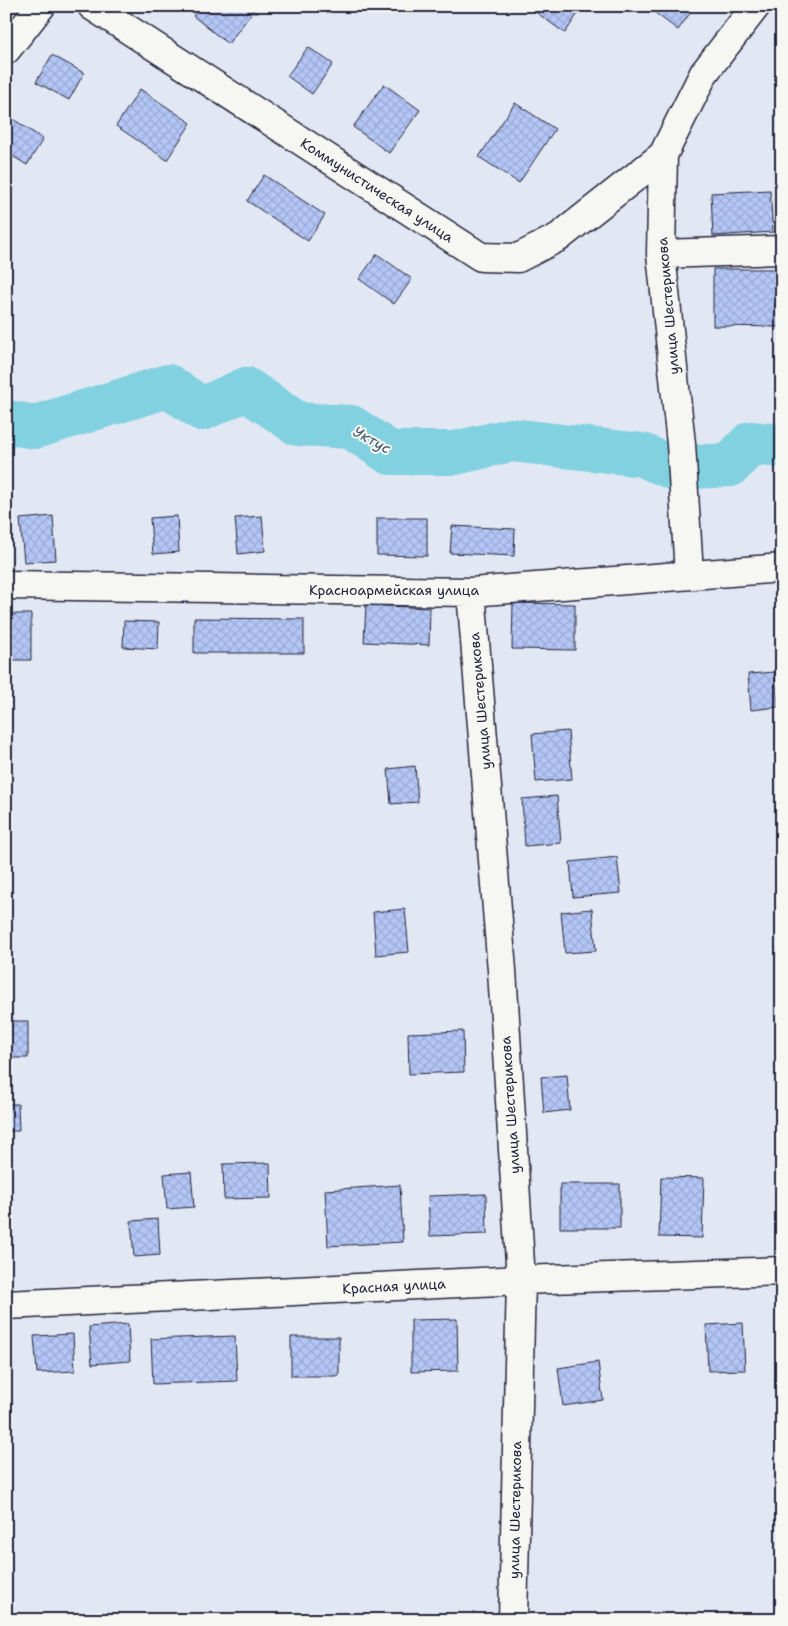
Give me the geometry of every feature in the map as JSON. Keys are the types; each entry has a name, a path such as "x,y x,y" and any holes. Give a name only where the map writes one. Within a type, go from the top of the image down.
{"street":[{"path":"6,50 41,6"},
{"name":"Коммунистическая улица","path":"92,6 481,258 518,258 558,237 663,155"},
{"name":"улица Шестерикова","path":"689,574 681,444 662,254 663,155 704,73 756,6"},
{"path":"662,254 782,250"},
{"name":"Красноармейская улица","path":"6,585 471,592 782,568"},
{"name":"улица Шестерикова","path":"471,592 502,970 521,1280 513,1620"},
{"name":"Красная улица","path":"6,1305 521,1280 782,1271"}],"building":[{"path":"201,6 257,6 228,44 193,16"},
{"path":"527,6 583,6 565,33"},
{"path":"646,6 695,6 678,30"},
{"path":"308,47 333,64 312,94 287,76"},
{"path":"52,55 84,73 69,100 36,82"},
{"path":"384,84 420,110 389,153 353,127"},
{"path":"140,89 191,123 167,160 116,126"},
{"path":"515,103 555,129 519,183 479,157"},
{"path":"7,115 43,139 27,165 6,152"},
{"path":"264,175 325,215 308,241 247,201"},
{"path":"770,190 773,232 713,236 711,193"},
{"path":"377,254 412,279 394,304 359,279"},
{"path":"713,269 782,269 782,327 713,326"},
{"path":"53,516 56,560 24,562 20,519"},
{"path":"177,516 179,552 153,554 150,518"},
{"path":"262,516 265,551 238,554 235,518"},
{"path":"377,518 427,518 427,556 377,555"},
{"path":"452,526 515,529 514,556 450,553"},
{"path":"513,603 575,604 575,650 512,649"},
{"path":"366,605 430,608 429,645 364,642"},
{"path":"6,614 31,614 31,660 6,660"},
{"path":"194,618 304,619 304,653 194,653"},
{"path":"124,621 159,622 158,649 123,647"},
{"path":"775,672 778,707 751,710 748,674"},
{"path":"568,731 572,779 536,782 532,734"},
{"path":"415,766 418,802 391,804 388,769"},
{"path":"557,796 561,843 525,846 522,799"},
{"path":"617,857 621,893 573,897 570,862"},
{"path":"405,909 409,952 376,955 373,912"},
{"path":"592,909 596,951 565,953 561,912"},
{"path":"6,1021 28,1021 28,1058 6,1058"},
{"path":"463,1031 464,1072 409,1074 408,1033"},
{"path":"567,1075 570,1110 544,1113 541,1077"},
{"path":"6,1104 18,1104 19,1131 6,1131"},
{"path":"778,1154 782,1154 782,1214 776,1214"},
{"path":"270,1163 271,1198 224,1199 223,1164"},
{"path":"191,1172 194,1207 167,1209 164,1174"},
{"path":"661,1177 704,1178 702,1238 659,1237"},
{"path":"560,1184 620,1184 620,1228 560,1228"},
{"path":"400,1185 403,1242 328,1246 325,1190"},
{"path":"486,1194 487,1234 430,1236 428,1196"},
{"path":"6,1208 10,1208 11,1251 6,1251"},
{"path":"158,1219 160,1255 134,1257 131,1221"},
{"path":"457,1319 458,1371 411,1372 411,1320"},
{"path":"743,1323 745,1370 708,1371 706,1325"},
{"path":"128,1324 130,1361 92,1364 89,1327"},
{"path":"73,1334 75,1371 37,1373 34,1336"},
{"path":"235,1336 237,1381 153,1384 151,1339"},
{"path":"291,1337 339,1337 339,1376 291,1376"},
{"path":"598,1362 603,1400 563,1406 558,1368"}],"waterway":[{"name":"Уктус","path":"6,422 35,427 168,386 202,409 246,389 298,424 351,427 390,453 455,453 511,440 642,455 673,468 730,465 751,443 782,446"}]}
